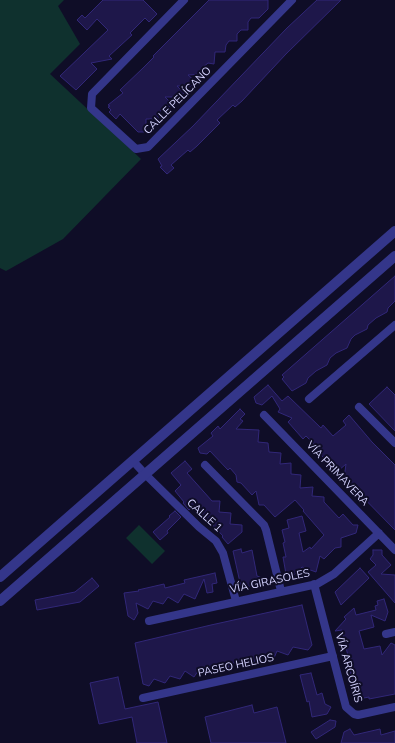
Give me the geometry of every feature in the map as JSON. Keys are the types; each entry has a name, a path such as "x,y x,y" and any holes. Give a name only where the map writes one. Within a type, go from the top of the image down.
{"street":[{"name":"CALLE PELÍCANO","path":"184,0 92,94 91,108 136,149 148,147 292,0"},
{"path":"0,577 395,231"},
{"path":"357,264 367,261 375,256 395,238"},
{"path":"0,601 395,256"},
{"path":"309,399 395,325"},
{"path":"359,407 395,444"},
{"name":"VÍA PRIMAVERA","path":"264,415 395,550"},
{"name":"CALLE 1","path":"133,461 199,527 216,540 223,552 236,601"},
{"path":"205,465 264,525 281,592"},
{"name":"VÍA GIRASOLES","path":"149,621 314,584 334,574 379,533"},
{"name":"VÍA ARCOÍRIS","path":"314,584 346,707 358,715 395,707"},
{"path":"386,634 395,632"},
{"name":"PASEO HELIOS","path":"143,698 333,656"}],"green space":[{"path":"0,0 64,0 58,6 80,44 50,74 141,159 63,239 6,271 0,268"},
{"path":"139,525 165,551 152,564 126,538"}],"building":[{"path":"103,0 143,0 157,14 149,22 145,18 130,33 132,35 109,56 112,59 91,63 97,69 76,90 60,76 108,30 97,19 87,30 77,20 82,15 85,18"},
{"path":"209,0 268,0 268,9 259,18 251,18 248,22 248,30 241,30 237,34 237,41 229,41 226,45 225,52 215,52 214,64 208,63 202,68 203,74 188,75 196,82 191,86 177,86 184,93 180,97 165,97 172,104 168,108 164,108 158,113 158,119 146,119 146,132 138,132 120,114 116,119 109,112 111,110 108,107 110,106 108,105 123,93 120,90"},
{"path":"317,0 341,0 286,54 242,101 235,107 233,105 217,120 220,123 197,146 190,152 188,150 171,165 174,168 167,174 160,167 162,166 158,159 193,126 287,28"},
{"path":"395,276 395,301 388,308 387,312 376,318 368,325 367,329 355,335 351,339 347,348 336,353 330,358 327,365 316,371 308,378 306,383 292,391 282,379 284,377 282,375"},
{"path":"268,385 282,401 288,396 321,428 323,425 333,436 346,425 343,421 349,415 372,442 395,465 395,530 348,482 343,486 346,464 338,471 333,468 321,455 323,453 306,436 303,439 288,422 292,418 278,412 280,409 272,396 262,405 256,403 254,397"},
{"path":"387,387 395,395 395,431 369,404"},
{"path":"240,409 245,414 240,419 243,421 236,429 259,430 258,442 268,443 269,452 281,453 280,464 291,463 291,474 301,475 300,488 313,487 312,496 324,497 324,502 339,518 343,514 353,525 358,525 356,533 341,538 341,547 335,548 324,559 320,556 316,572 302,567 292,577 286,574 283,557 286,557 283,543 285,542 282,530 289,528 287,520 302,516 306,531 299,533 303,552 310,547 311,549 324,535 295,500 275,517 264,505 259,505 256,491 252,495 241,483 237,482 236,475 230,468 228,470 210,451 207,454 200,453 198,448 213,436 211,433 218,426 220,429"},
{"path":"185,461 192,469 187,473 212,501 220,501 219,512 231,513 230,524 242,525 242,532 228,544 222,537 223,536 207,519 205,521 193,506 189,510 175,491 181,485 171,473"},
{"path":"175,511 181,517 160,540 153,532"},
{"path":"241,549 242,553 252,550 257,576 262,578 258,585 241,587 233,551"},
{"path":"373,550 382,550 382,555 391,565 381,574 395,575 395,603 368,572 376,565 370,559 373,555"},
{"path":"360,568 369,578 341,605 335,592"},
{"path":"215,573 217,583 212,584 213,592 207,593 204,579 195,599 184,594 178,603 168,597 163,604 153,601 148,609 136,603 138,613 134,620 128,616 124,593 139,591 138,590 164,584 165,588 185,583 184,580"},
{"path":"92,578 99,586 80,602 37,610 35,600 75,592"},
{"path":"384,599 388,612 385,621 371,615 374,627 359,631 364,649 380,646 382,655 391,643 395,645 395,694 354,700 350,684 353,683 342,630 335,631 346,619 344,617 354,608 356,615 376,610 375,606 378,605 377,601"},
{"path":"302,605 312,645 308,650 293,647 288,655 277,651 274,658 269,656 260,658 257,662 246,658 243,665 230,662 228,669 217,665 211,672 200,668 194,677 185,671 180,679 170,676 165,683 154,679 149,686 143,684 135,643"},
{"path":"311,673 317,695 322,693 325,704 331,707 327,714 312,717 309,701 307,702 300,675"},
{"path":"118,677 125,709 158,702 167,743 137,743 132,717 99,724 90,683"},
{"path":"252,705 254,713 277,707 286,743 211,743 205,717"},
{"path":"330,720 336,721 335,727 316,739 311,732"},
{"path":"350,729 354,735 380,729 381,735 395,731 395,743 341,743 344,732"}]}
